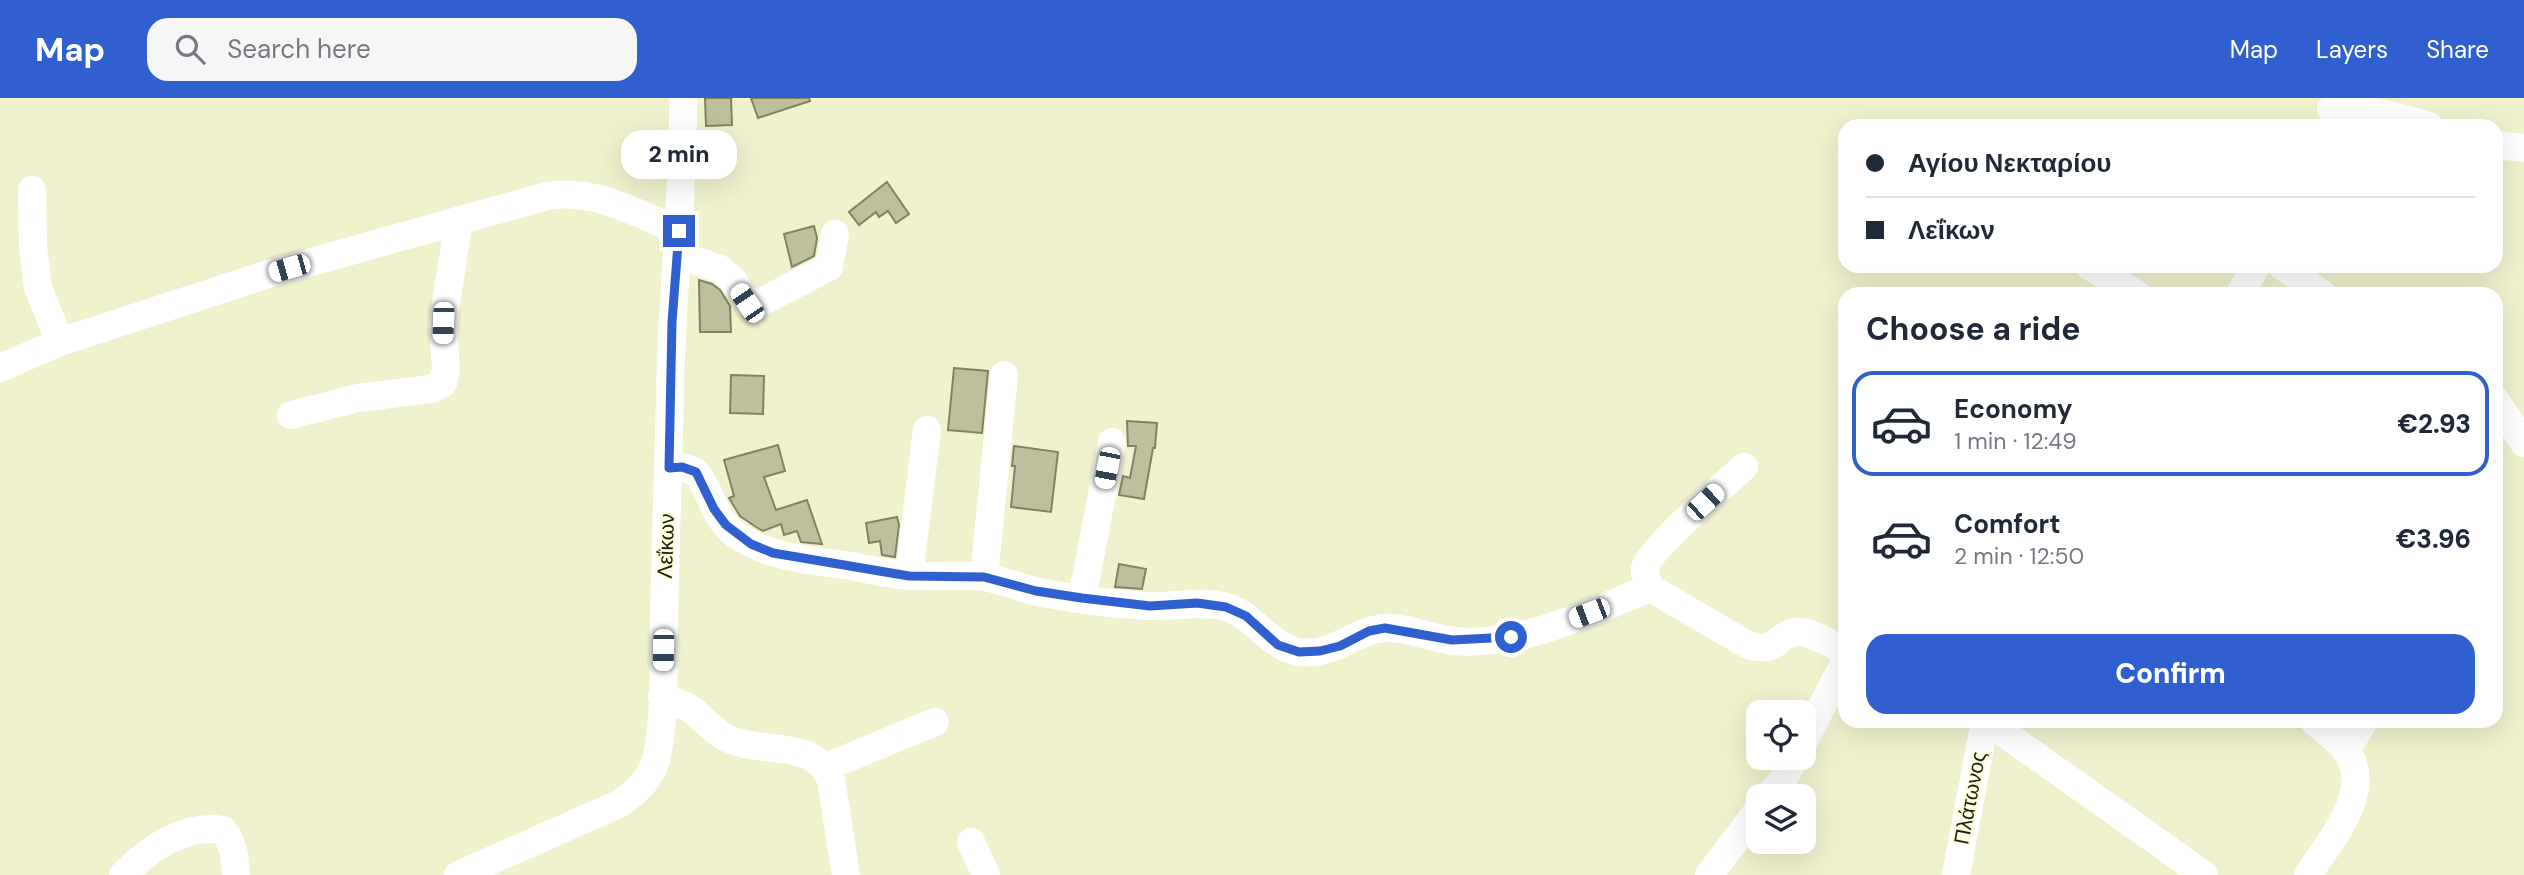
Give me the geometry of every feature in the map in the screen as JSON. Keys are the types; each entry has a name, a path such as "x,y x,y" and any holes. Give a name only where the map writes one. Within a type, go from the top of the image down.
{"street":[{"name":"Λεΐκων","path":"458,875 589,820 619,804 640,788 650,775 657,755 662,697 672,334 683,98"},
{"path":"2326,111 2372,110 2404,119"},
{"path":"2503,146 2524,148"},
{"path":"32,190 33,247 38,288 60,342"},
{"path":"0,368 60,342 264,275 547,196 572,194 614,203 720,269 732,279 747,303 757,304 830,267 835,234"},
{"path":"291,415 358,398 431,389 443,383 446,370 443,323 459,220"},
{"path":"2101,273 2125,287"},
{"path":"2292,273 2312,287"},
{"path":"984,577 1004,375"},
{"path":"2503,412 2524,443"},
{"path":"909,576 927,430"},
{"path":"1082,598 1112,442"},
{"path":"669,468 682,467 696,472 714,509 726,525 744,540 781,555 909,576 984,577 1036,591 1150,606 1197,603 1226,607 1246,616 1278,645 1299,652 1340,646 1369,631 1385,628 1452,640 1511,637 1568,621 1650,589"},
{"path":"1744,467 1686,520 1650,559 1645,572 1650,589 1748,645 1761,649 1772,647 1784,637 1796,632 1809,633 1838,648"},
{"path":"1816,718 1838,676"},
{"path":"662,697 688,708 716,732 733,741 806,754 826,767 831,780 846,875"},
{"path":"826,767 935,722"},
{"name":"Πλάτωνος","path":"1956,875 1985,728"},
{"path":"1996,728 2204,875"},
{"path":"2308,875 2351,807 2356,790 2354,771 2346,751 2321,728"},
{"path":"2346,751 2360,728"},
{"path":"1709,875 1746,827"},
{"path":"123,875 161,844 183,833 207,828 223,830 229,838 234,852 236,875"},
{"path":"971,842 986,875"}],"building":[{"path":"705,98 731,98 732,125 706,126"},
{"path":"751,98 809,98 810,101 758,118"},
{"path":"887,182 909,214 896,223 888,211 879,217 876,212 859,225 849,212"},
{"path":"814,226 817,238 814,256 792,267 784,234"},
{"path":"699,280 720,290 730,306 731,332 700,332"},
{"path":"954,368 988,371 982,433 948,430"},
{"path":"731,375 764,376 763,414 730,413"},
{"path":"1127,421 1157,423 1155,448 1144,499 1119,495 1123,476 1130,478 1136,446 1128,446"},
{"path":"778,445 785,471 764,477 776,510 807,500 822,544 801,542 797,531 784,535 781,524 763,531 740,516 729,498 734,496 724,460"},
{"path":"1014,446 1058,452 1051,512 1011,507"},
{"path":"897,517 899,525 895,557 882,555 880,541 869,543 866,523"},
{"path":"1119,564 1146,569 1142,589 1115,587"}],"route":[{"path":"679,231 672,322 669,468 682,467 696,472 719,517 733,532 751,544 773,553 909,576 984,577 1036,591 1150,606 1197,603 1226,607 1246,616 1278,645 1299,652 1340,646 1369,631 1385,628 1452,640 1478,641 1511,637"}]}
